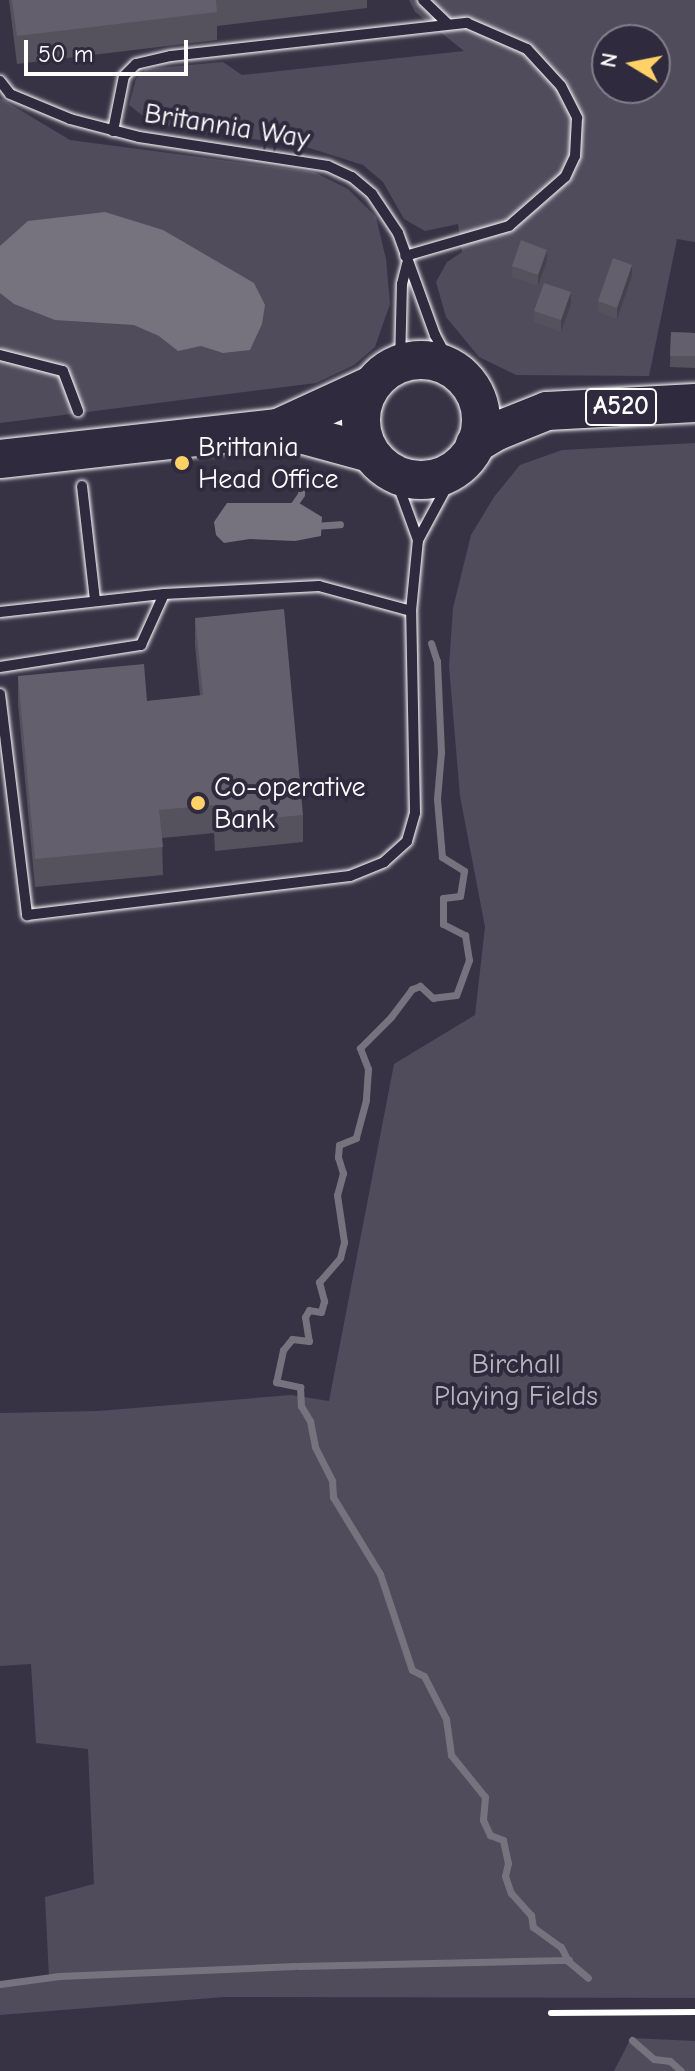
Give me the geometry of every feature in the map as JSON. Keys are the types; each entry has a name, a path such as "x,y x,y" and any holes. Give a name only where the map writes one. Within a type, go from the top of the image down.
{"highway":[{"path":"0,459 278,428 386,374 427,360 462,377 480,413 466,456 431,480 278,428"},
{"path":"382,464 361,417 386,374"},
{"name":"A520","path":"462,377 547,411"},
{"name":"A520","path":"466,456 497,431 547,411 695,403"}],"lane":[{"path":"423,0 447,23"},
{"path":"113,131 124,76 136,64 184,55 431,29 447,23 467,23 527,49 561,86 577,118 575,156 565,177 509,226 406,260 386,374"},
{"name":"Britannia Way","path":"0,81 10,94 70,119 113,131 328,166 352,177 372,194 398,233 406,260 423,294 435,335 462,377"},
{"path":"0,355 63,371 78,411"},
{"path":"0,694 27,915 350,876 384,862 407,841 415,813 411,611 418,540 466,456"},
{"path":"382,464 418,540"},
{"path":"82,486 95,600"},
{"path":"0,612 164,594 319,586 411,611"},
{"path":"0,667 141,645 164,594"}],"green space":[{"path":"409,0 695,0 695,242 677,239 649,376 516,375 479,357 446,317 436,282 447,262 462,252 458,224 425,231 404,219 383,182 363,165 300,145 187,131 148,120 129,105 136,79 146,69 223,62 242,75 464,51 415,12"},
{"path":"0,98 70,140 314,172 348,189 376,217 386,259 390,304 375,347 354,365 316,383 0,423"},
{"name":"Birchall Playing Fields","path":"695,443 695,1998 224,1997 0,2015 0,1987 49,1978 45,1897 94,1884 88,1749 36,1743 31,1664 0,1666 0,1413 98,1411 291,1395 329,1401 394,1064 475,1015 485,927 460,796 449,666 453,608 471,535 494,497 520,465 562,450"},
{"path":"631,2038 695,2041 695,2071 614,2071"}],"shaded area":[{"path":"105,212 163,230 254,283 265,305 262,324 250,350 223,353 201,346 178,351 159,336 134,325 55,320 14,304 0,293 0,246 28,221"},
{"path":"227,503 299,503 322,517 321,536 295,541 250,539 224,543 216,535 214,522"}],"building":[{"path":"12,0 216,0 217,12 17,36"},
{"path":"521,240 547,250 538,275 512,266"},
{"path":"613,258 632,265 617,308 598,301"},
{"path":"544,283 571,292 561,320 534,311"},
{"path":"671,332 695,333 695,356 670,356"},
{"path":"284,609 303,815 215,823 214,805 159,810 163,847 35,859 18,676 144,664 147,701 203,695 195,618"}],"waterway":[{"path":"290,510 301,494 303,476"},
{"path":"314,526 340,524"},
{"path":"431,643 437,661 441,752 437,799 442,857 464,871 460,896 443,898 443,924 465,935 469,960 456,995 433,998 420,986 412,989 391,1017 360,1048 368,1069 366,1100 356,1138 339,1145 338,1157 343,1173 337,1195 344,1242 340,1258 319,1282 324,1301 321,1312 309,1310 305,1317 309,1341 292,1339 283,1350 276,1382 300,1387 301,1406 310,1421 315,1447 332,1481 333,1497 380,1574 412,1670 424,1676 446,1719 451,1755 485,1797 483,1820 490,1835 503,1840 508,1863 505,1876 511,1893 531,1915 533,1927 561,1947 568,1961 588,1978"},
{"path":"299,1966 569,1960"},
{"path":"0,1984 59,1976 295,1966"},
{"path":"632,2040 654,2059 670,2061 681,2071"}],"railway":[{"path":"551,2013 695,2012"}],"place":[{"name":"Brittania Head Office","path":"182,463"},
{"name":"Co-operative Bank","path":"198,803"}]}
